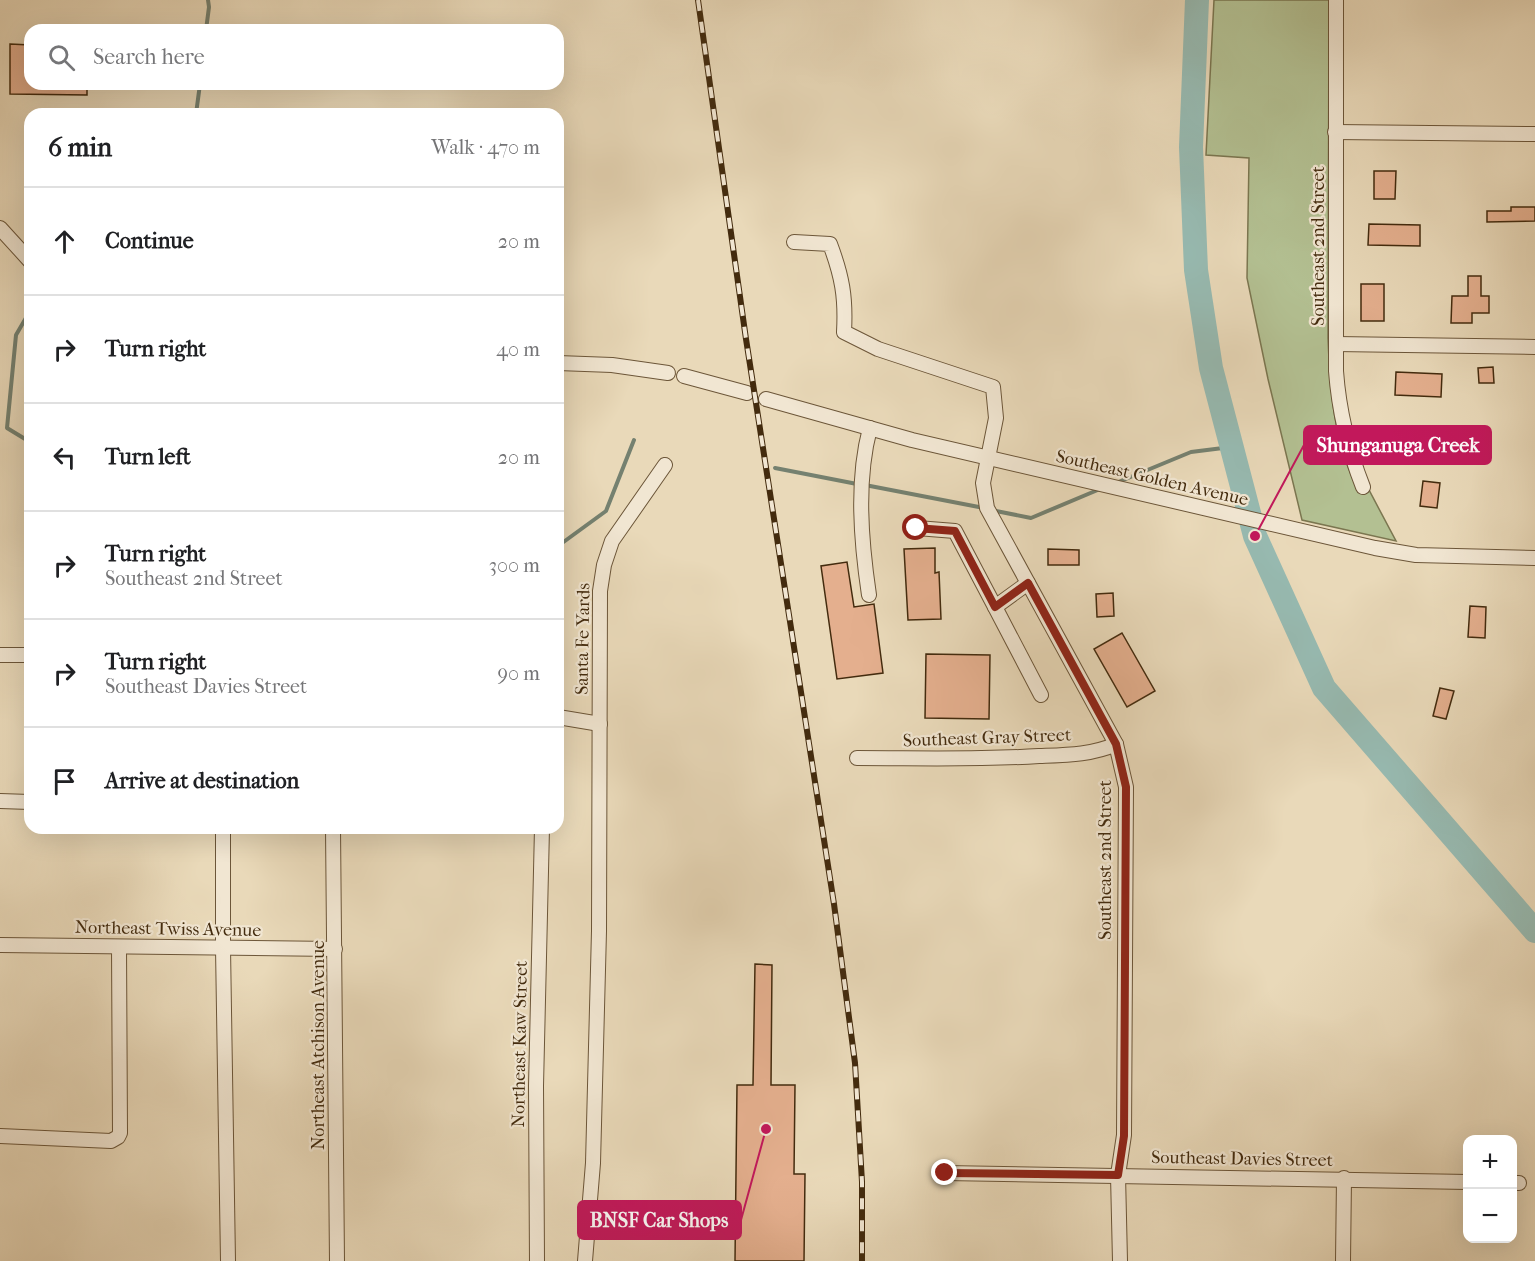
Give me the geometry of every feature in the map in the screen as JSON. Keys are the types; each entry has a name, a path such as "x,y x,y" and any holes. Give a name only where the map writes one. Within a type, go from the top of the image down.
{"street":[{"name":"Southeast 2nd Street","path":"1336,0 1338,399 1344,431 1363,487"},
{"path":"1335,132 1535,134"},
{"path":"0,228 24,254"},
{"name":"Southeast 2nd Street","path":"794,242 830,243 840,270 846,303 844,332 878,350 993,387 996,418 983,483 987,508 1116,744 1126,787 1124,1136 1118,1175 1120,1261"},
{"path":"1336,344 1535,347"},
{"path":"564,363 612,365 668,373"},
{"path":"684,376 747,393"},
{"name":"Southeast Golden Avenue","path":"766,399 987,458 1375,548 1416,555 1535,558"},
{"path":"869,595 863,557 862,489 865,448 870,428"},
{"name":"Santa Fe Yards","path":"585,1261 593,1163 599,931 600,591 604,565 612,541 665,465"},
{"path":"916,528 955,531 1041,696"},
{"path":"995,607 1028,583"},
{"path":"0,655 24,654"},
{"path":"564,718 600,724"},
{"name":"Southeast Gray Street","path":"857,758 1029,757 1103,750 1116,744"},
{"path":"0,801 24,802"},
{"path":"224,834 223,948 228,1261"},
{"name":"Northeast Atchison Avenue","path":"333,834 337,1261"},
{"name":"Northeast Kaw Street","path":"537,1261 537,1086 542,834"},
{"name":"Northeast Twiss Avenue","path":"0,945 335,949"},
{"path":"0,1137 111,1141 118,1137 120,1133 119,947"},
{"name":"Southeast Davies Street","path":"945,1173 1344,1178 1463,1182"},
{"path":"1343,1261 1344,1178"}],"green space":[{"path":"1214,0 1329,0 1328,338 1332,398 1339,437 1351,475 1360,493 1369,490 1396,541 1302,520 1268,379 1247,278 1249,158 1206,155"}],"building":[{"path":"10,44 24,45 24,90 87,90 87,95 10,94"},
{"path":"1374,171 1396,171 1395,199 1374,199"},
{"path":"1511,207 1535,207 1535,221 1487,222 1487,211 1511,211"},
{"path":"1369,224 1420,225 1420,246 1368,245"},
{"path":"1468,276 1481,276 1481,296 1489,296 1489,313 1472,313 1472,323 1451,323 1452,296 1468,296"},
{"path":"1361,284 1384,284 1384,321 1361,321"},
{"path":"1493,367 1494,383 1479,383 1478,368"},
{"path":"1396,372 1442,374 1441,397 1395,395"},
{"path":"1423,481 1440,483 1437,508 1420,506"},
{"path":"935,548 935,573 939,572 941,619 908,620 904,549"},
{"path":"1048,549 1079,550 1079,565 1048,565"},
{"path":"847,562 854,607 874,604 883,673 837,679 821,566"},
{"path":"1113,593 1114,616 1097,617 1096,594"},
{"path":"1470,606 1486,607 1485,638 1468,637"},
{"path":"1122,633 1155,691 1127,707 1094,649"},
{"path":"926,654 990,655 989,719 925,718"},
{"path":"1440,688 1454,691 1446,719 1433,716"},
{"path":"755,964 772,965 771,1085 795,1085 794,1174 805,1174 804,1261 735,1261 737,1085 753,1085"}],"waterway":[{"path":"207,24 208,0"},
{"path":"1197,0 1191,147 1196,270 1211,368 1255,536 1324,688 1535,931"},
{"path":"197,108 199,90"},
{"path":"24,321 16,335 7,428 24,438"},
{"path":"564,542 606,511 634,440"},
{"path":"1116,483 1191,452 1231,447"},
{"path":"775,468 857,484"},
{"path":"865,485 984,508"},
{"path":"991,510 1031,518 1100,489"}],"railway":[{"path":"698,0 746,339 834,904 855,1063 862,1182 862,1261"}],"place":[{"name":"Shunganuga Creek","path":"1255,536"},
{"name":"BNSF Car Shops","path":"766,1129"}],"route":[{"path":"916,528 955,531 995,607 1028,583 1116,744 1126,787 1124,1136 1118,1175 945,1173"}]}
